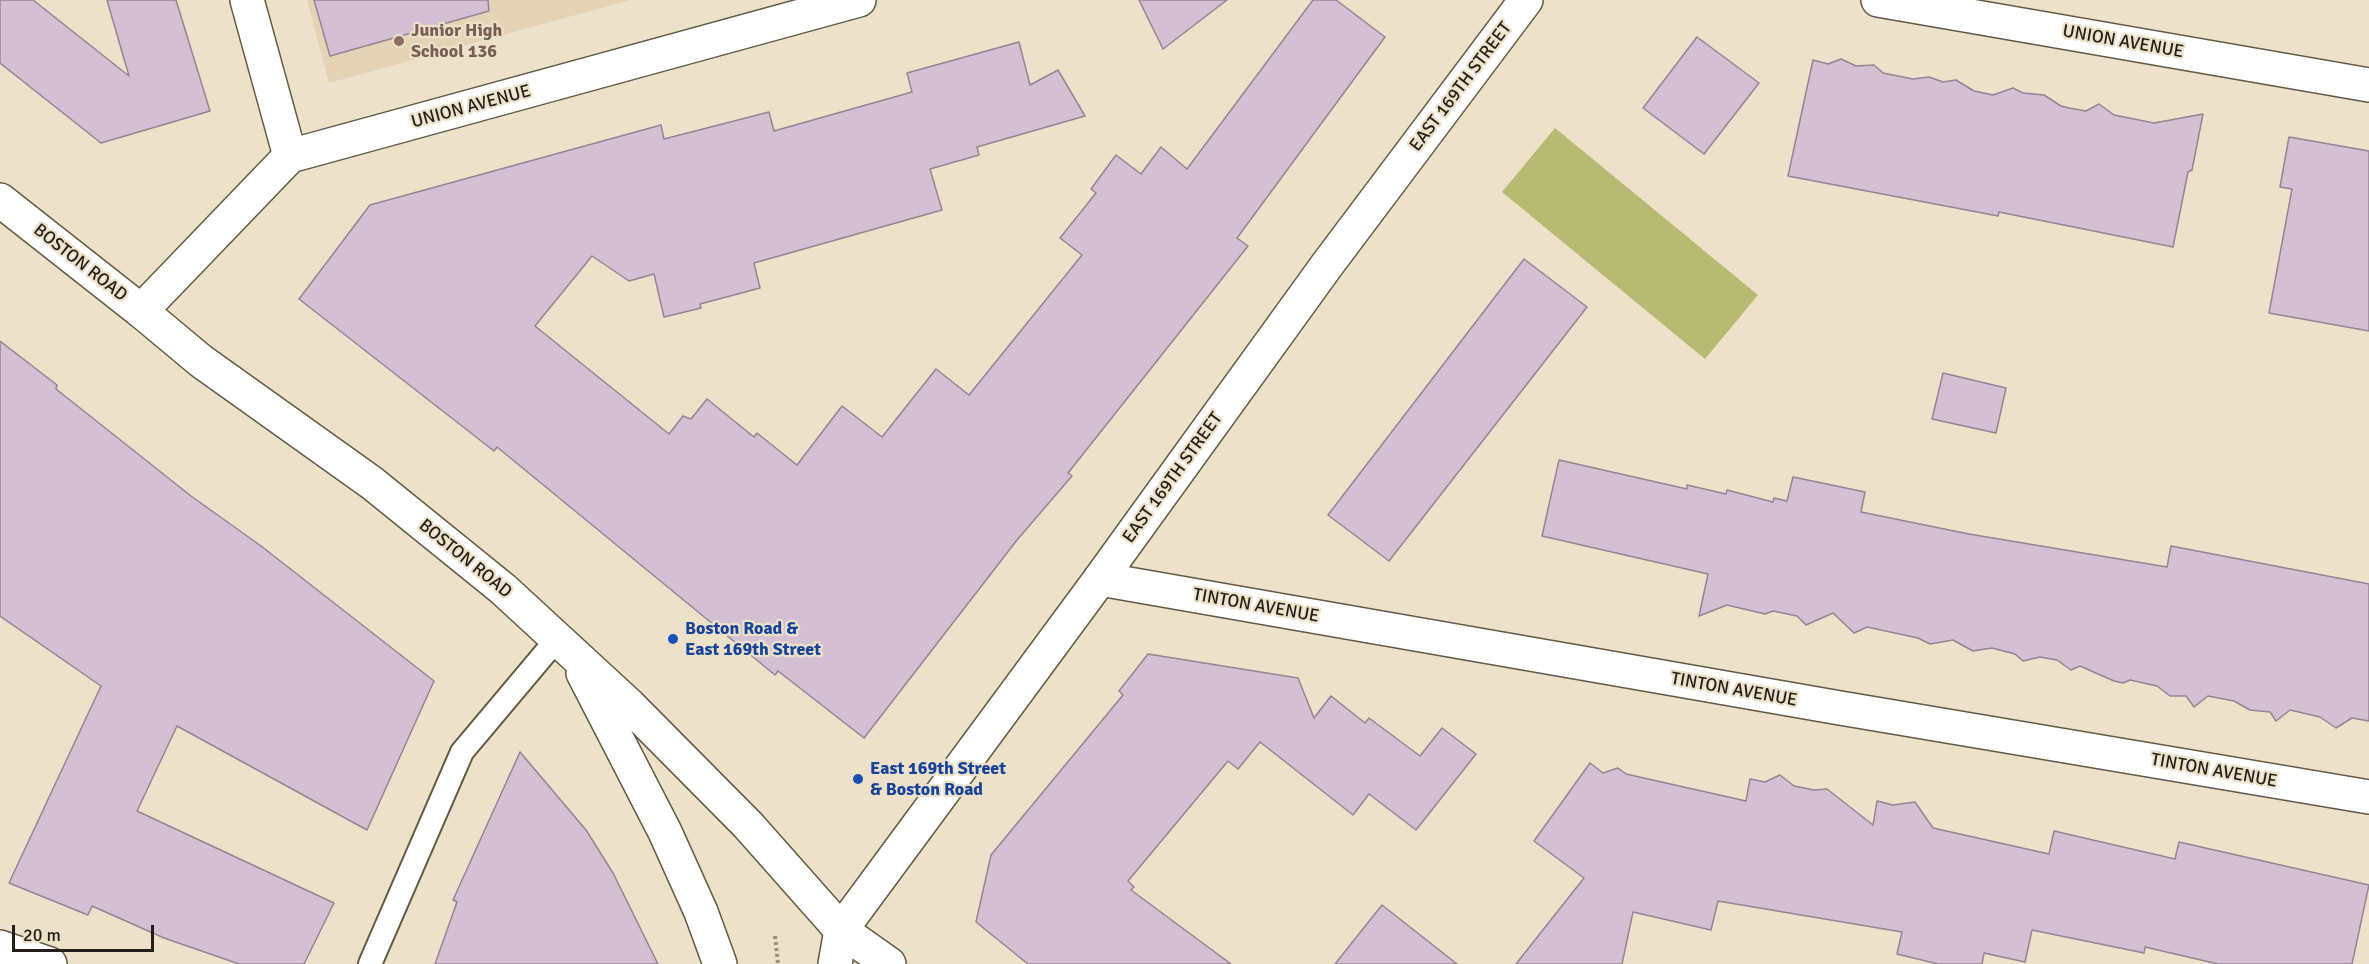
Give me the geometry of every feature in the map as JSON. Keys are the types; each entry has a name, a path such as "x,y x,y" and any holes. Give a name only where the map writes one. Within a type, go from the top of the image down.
{"street":[{"path":"141,311 290,156 247,0"},
{"name":"UNION AVENUE","path":"290,156 859,0"},
{"name":"EAST 169TH STREET","path":"835,964 841,930 1100,579 1326,265 1526,0"},
{"name":"UNION AVENUE","path":"1878,0 2369,85"},
{"name":"BOSTON ROAD","path":"0,200 201,361 372,483 502,589 630,706 748,825 841,930 889,964"},
{"name":"TINTON AVENUE","path":"1100,579 1839,708 2369,797"},
{"path":"565,646 665,832 701,912 720,964"},
{"path":"0,947 50,964"}],"lane":[{"path":"370,964 462,752 565,646"}],"path":[{"path":"775,936 778,964"}],"shaded area":[{"name":"Junior High School 136","path":"307,0 630,0 329,83"}],"green space":[{"path":"1555,128 1758,295 1705,359 1502,192"}],"building":[{"path":"0,0 33,0 129,76 107,0 176,0 210,111 101,143 0,63"},
{"path":"314,0 488,0 489,11 330,56"},
{"path":"1139,0 1227,0 1163,49"},
{"path":"1313,0 1336,0 1385,37 1237,238 1248,246 1068,473 1072,476 1017,540 864,738 778,671 775,675 497,447 494,451 299,299 370,205 661,125 664,139 769,112 774,131 912,92 907,73 1019,42 1030,85 1058,70 1085,116 977,147 979,155 930,169 942,210 754,263 760,288 700,304 701,308 664,317 654,274 629,281 592,256 535,326 669,434 683,416 691,419 707,399 754,437 757,433 797,465 842,406 882,437 936,369 969,395 1082,255 1060,238 1096,193 1091,189 1116,155 1141,174 1161,147 1187,169"},
{"path":"1697,37 1759,83 1704,154 1643,108"},
{"path":"1841,59 1856,66 1874,65 1883,73 1913,79 1929,77 1943,82 1956,80 1974,91 1993,95 2013,88 2023,93 2044,95 2061,106 2069,108 2086,111 2099,104 2114,115 2154,123 2203,114 2192,170 2188,172 2173,247 1999,212 1998,216 1788,176 1813,60 1828,64"},
{"path":"2289,137 2369,151 2369,331 2269,313 2292,189 2280,187"},
{"path":"1524,259 1587,307 1389,561 1328,515"},
{"path":"0,341 57,385 56,389 191,496 261,546 434,681 367,830 177,726 137,811 334,903 304,964 239,964 164,938 92,906 88,915 9,883 101,686 0,616"},
{"path":"1943,373 2006,388 1996,433 1932,419"},
{"path":"1559,460 1687,489 1687,485 1726,494 1727,490 1773,502 1774,498 1787,501 1793,477 1865,492 1861,512 1969,534 2167,567 2171,546 2369,584 2369,721 2352,718 2336,728 2320,717 2290,710 2276,721 2270,712 2250,710 2234,701 2208,696 2194,707 2186,696 2170,696 2157,686 2130,680 2123,683 2114,681 2080,666 2071,670 2057,660 2040,657 2023,661 2015,654 1992,648 1973,651 1953,640 1930,644 1918,638 1867,627 1854,633 1833,613 1806,625 1797,616 1773,611 1765,614 1727,605 1699,616 1708,574 1542,536"},
{"path":"1148,654 1298,678 1314,718 1331,696 1365,723 1369,718 1420,756 1442,728 1476,754 1416,830 1369,794 1353,815 1260,742 1238,769 1228,761 1128,881 1134,887 1131,890 1231,964 1028,964 976,922 991,855 1123,695 1119,691"},
{"path":"520,752 586,830 613,873 658,964 435,964 457,902 453,900"},
{"path":"1590,763 1603,773 1618,768 1626,774 1746,801 1750,779 1765,782 1780,775 1794,786 1814,790 1827,789 1873,825 1877,801 1893,805 1915,802 1933,828 2049,854 2054,831 2175,859 2179,842 2369,885 2352,964 2218,964 2145,947 2144,953 2032,930 2025,962 1984,953 1982,964 1938,964 1897,954 1902,932 1718,901 1711,930 1633,912 1622,964 1516,964 1584,878 1534,841"},
{"path":"1382,905 1457,964 1335,964"}],"place":[{"name":"Junior High School 136","path":"399,41"},
{"name":"Boston Road & East 169th Street","path":"673,639"},
{"name":"East 169th Street & Boston Road","path":"858,779"}]}
